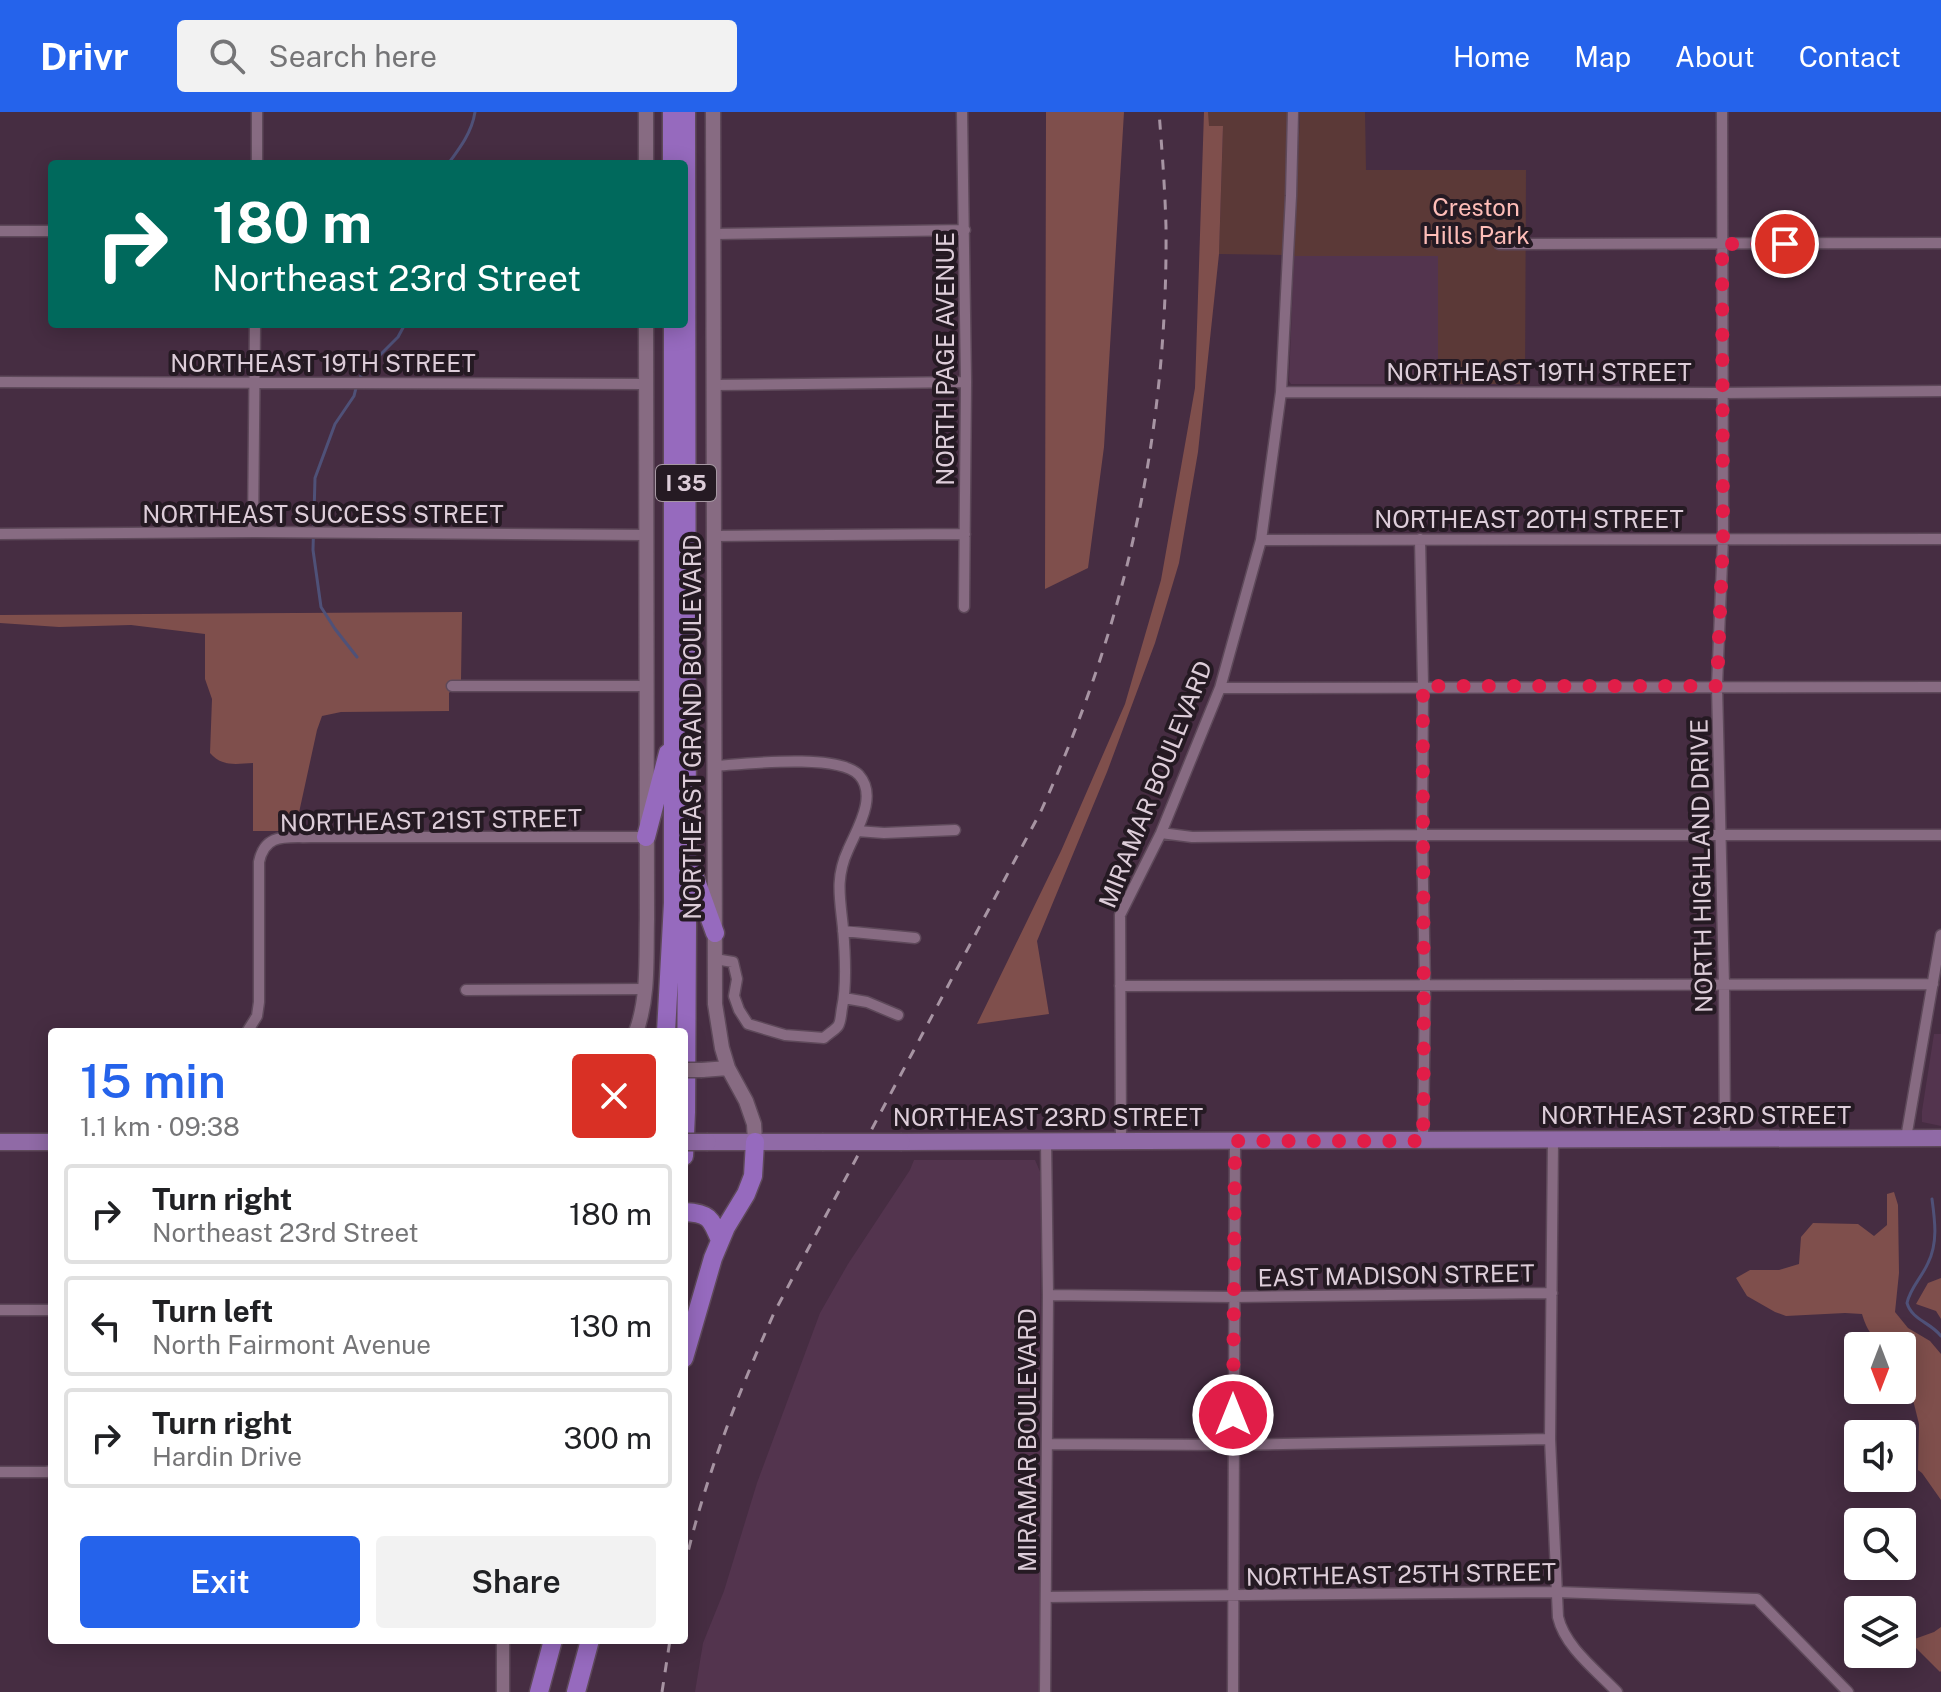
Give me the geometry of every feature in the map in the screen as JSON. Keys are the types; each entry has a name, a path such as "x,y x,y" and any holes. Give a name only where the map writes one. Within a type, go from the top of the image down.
{"highway":[{"path":"672,112 672,160"},
{"name":"I 35","path":"686,112 686,160"},
{"name":"I 35","path":"666,1028 673,903 673,328"},
{"name":"I 35","path":"686,328 686,1028"},
{"path":"646,837 674,731"},
{"path":"687,854 715,933"},
{"path":"688,1345 720,1240 753,1176 755,1142"},
{"path":"688,1212 699,1212 712,1221 720,1240"},
{"path":"539,1692 552,1644"},
{"path":"576,1692 589,1644"}],"main road":[{"path":"646,112 646,160"},
{"name":"NORTHEAST GRAND BOULEVARD","path":"713,112 716,1016 728,1068 746,1101 754,1124 755,1142"},
{"name":"NORTHEAST GRAND BOULEVARD","path":"637,1028 643,1012 647,919 646,328"},
{"path":"688,1070 728,1068"},
{"name":"NORTHEAST 23RD STREET","path":"688,1142 1941,1138"},
{"path":"0,1142 48,1142"}],"street":[{"path":"257,112 257,160"},
{"name":"NORTH PAGE AVENUE","path":"962,112 966,382 964,607"},
{"name":"MIRAMAR BOULEVARD","path":"1121,1142 1120,915 1161,833 1220,688 1261,540 1281,392 1293,112"},
{"name":"NORTH HIGHLAND DRIVE","path":"1722,112 1723,538 1717,686 1725,1139"},
{"path":"714,234 965,230"},
{"path":"0,231 48,231"},
{"path":"1499,244 1941,243"},
{"path":"253,532 255,328"},
{"name":"NORTHEAST 19TH STREET","path":"0,382 647,384"},
{"path":"714,385 966,382"},
{"name":"NORTHEAST 19TH STREET","path":"1281,392 1941,391"},
{"name":"NORTHEAST SUCCESS STREET","path":"0,534 647,535"},
{"path":"714,536 965,534"},
{"path":"1420,539 1425,986 1423,1141"},
{"name":"NORTHEAST 20TH STREET","path":"1261,540 1941,539"},
{"path":"452,686 646,686"},
{"path":"1220,688 1941,687"},
{"path":"714,766 818,761 857,773 864,783 867,802 840,870 838,891 843,931 844,998 838,1025 824,1038 785,1035 748,1024 734,996 737,979 733,962 715,959"},
{"path":"857,831 955,830"},
{"path":"1161,833 1192,837 1941,835"},
{"name":"NORTHEAST 21ST STREET","path":"250,1028 257,1016 259,1002 259,862 267,843 280,838 646,837"},
{"path":"843,931 915,938"},
{"path":"1906,1138 1941,935"},
{"path":"1120,986 1933,984"},
{"path":"466,990 645,989"},
{"path":"844,998 867,1002 898,1015"},
{"path":"1553,1140 1550,1439 1558,1617 1561,1631 1572,1645 1617,1692"},
{"name":"MIRAMAR BOULEVARD","path":"1045,1692 1046,1141"},
{"path":"1233,1692 1235,1141"},
{"name":"EAST MADISON STREET","path":"1048,1295 1234,1297 1552,1293"},
{"path":"0,1310 48,1310"},
{"path":"1047,1444 1233,1445 1550,1439"},
{"path":"0,1472 48,1472"},
{"name":"NORTHEAST 25TH STREET","path":"1046,1597 1556,1592 1757,1599 1848,1692"},
{"path":"503,1644 503,1692"}],"shaded area":[{"path":"1046,112 1124,112 1104,447 1088,568 1045,589"},
{"path":"1204,112 1208,112 1209,126 1223,126 1219,254 1198,452 1179,563 1155,643 1107,772 1037,941 1049,1014 977,1024 1061,851 1125,704 1161,580 1195,388"},
{"path":"1294,256 1439,256 1438,384 1291,384"},
{"path":"462,612 461,680 449,693 449,711 341,712 322,716 295,831 253,831 253,763 224,763 210,753 212,699 205,679 205,634 131,625 59,627 0,623 0,615"},
{"path":"1934,1034 1941,1034 1941,1126 1922,1122"},
{"path":"914,1160 1035,1160 1041,1174 1039,1692 695,1692 703,1643 724,1591 757,1483 820,1313"},
{"path":"1894,1192 1898,1205 1899,1273 1895,1312 1915,1332 1870,1332 1862,1314 1786,1316 1747,1296 1736,1278 1750,1270 1779,1270 1799,1264 1801,1237 1813,1223 1858,1224 1874,1236 1887,1225 1887,1194"},
{"path":"1941,1278 1941,1319 1936,1311 1916,1304 1928,1283"},
{"path":"1916,1333 1930,1341 1941,1354 1941,1500 1918,1470 1919,1424 1914,1404"},
{"path":"1941,1627 1940,1672 1916,1648 1916,1638"}],"green space":[{"path":"1208,112 1288,112 1283,255 1219,254 1223,127 1208,126"},
{"name":"Creston Hills Park","path":"1300,112 1365,112 1366,170 1526,170 1525,384 1438,384 1438,256 1294,256"}],"waterway":[{"path":"451,160 468,133 475,112"},
{"path":"359,381 362,373 398,337 403,328"},
{"path":"356,388 335,424 315,478 313,550 321,607 357,657"},
{"path":"1932,1199 1935,1224 1933,1248 1907,1303 1917,1317 1941,1336"}],"railway":[{"path":"688,1553 723,1439 774,1313 1041,811 1097,670 1136,526 1150,453 1159,379 1165,304 1166,227 1159,112"},
{"path":"662,1692 669,1644"}],"route":[{"path":"1233,1415 1235,1141 1423,1141 1423,686 1717,686 1723,538 1722,244 1785,244"}]}
